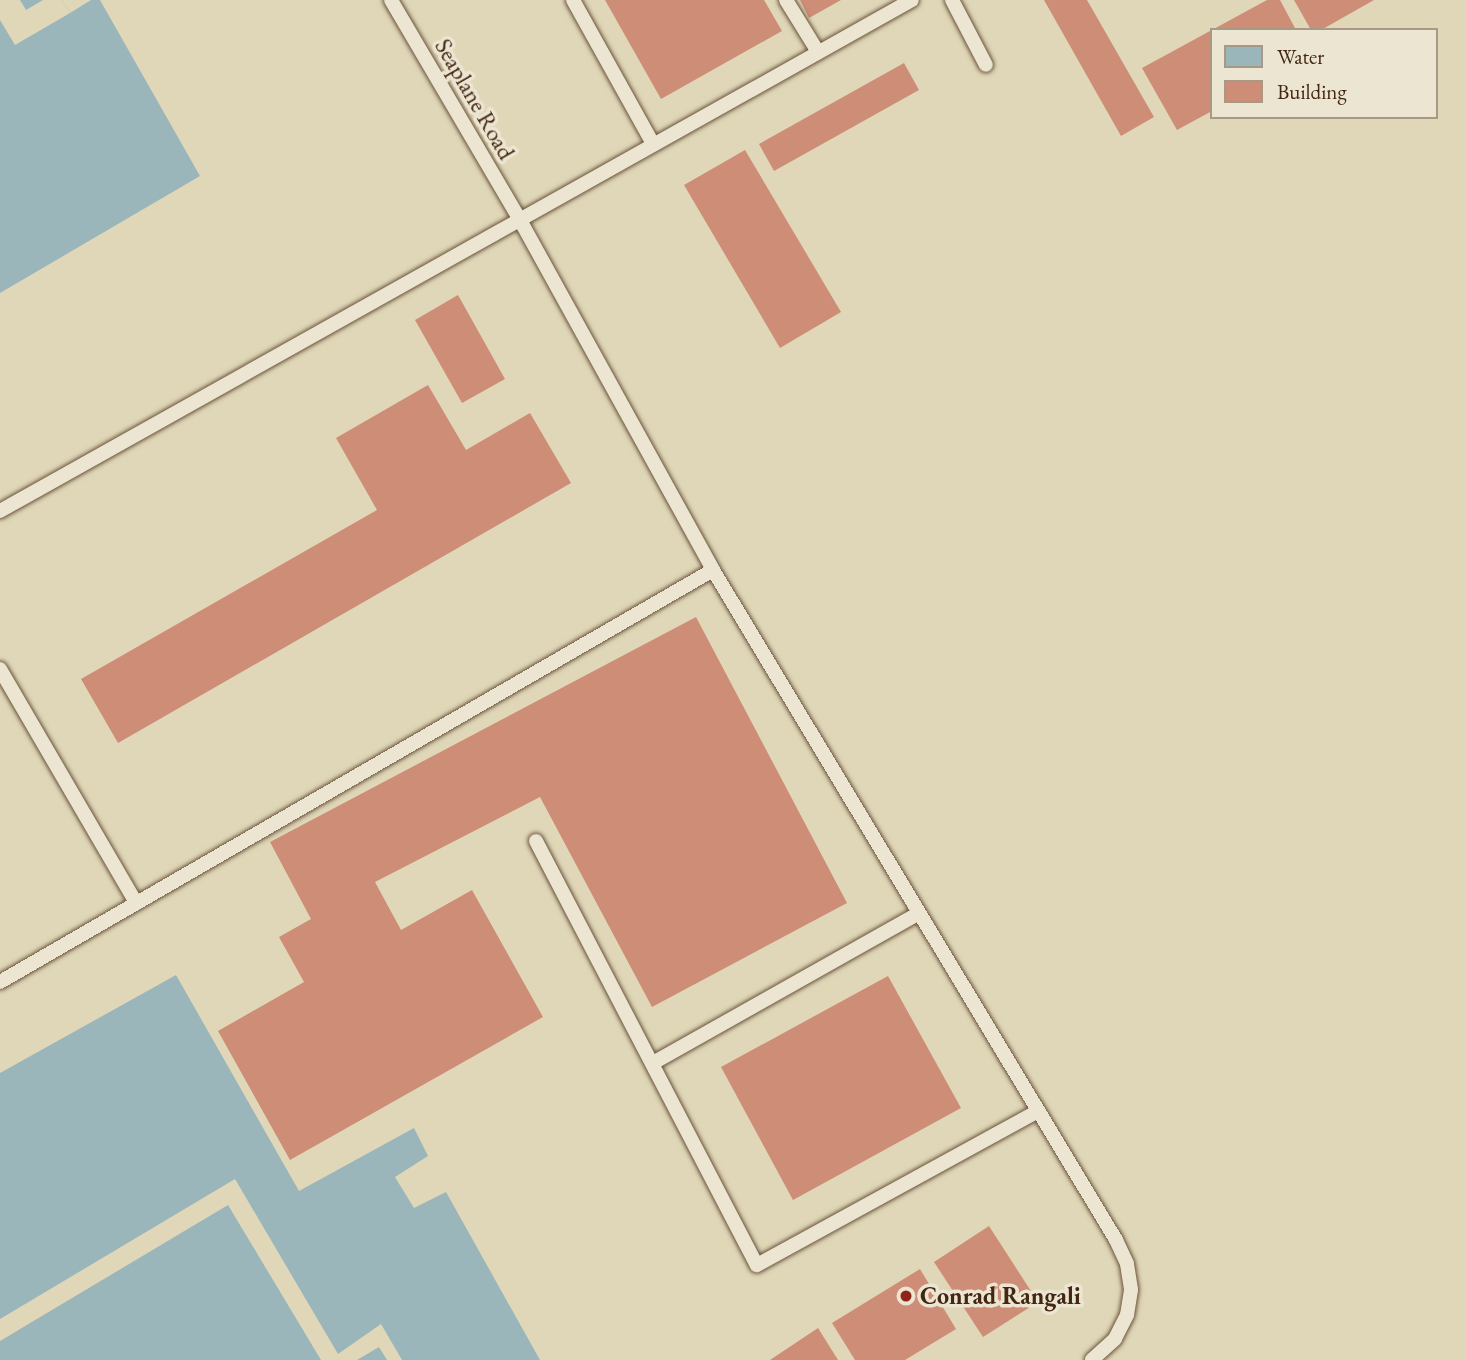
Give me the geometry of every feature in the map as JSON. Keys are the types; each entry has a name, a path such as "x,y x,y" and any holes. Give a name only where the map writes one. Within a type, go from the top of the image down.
{"lane":[{"name":"Seaplane Road","path":"391,0 520,220 713,570 1127,1264 1131,1290 1127,1315 1115,1339 1092,1360"},
{"path":"573,0 653,144"},
{"path":"786,0 818,52"},
{"path":"0,511 912,0"},
{"path":"952,0 986,65"},
{"path":"0,982 713,570"},
{"path":"0,668 136,903"},
{"path":"536,841 757,1265 1037,1112"},
{"path":"653,1063 919,913"}],"water":[{"path":"0,0 62,0 70,13 91,0 100,0 200,176 0,293"},
{"path":"176,975 299,1191 414,1128 428,1156 395,1177 414,1208 446,1192 540,1360 0,1360 0,1073"}],"pier":[{"path":"0,0 20,0 26,10 43,0 62,0 70,13 15,45 0,20"},
{"path":"235,1179 338,1354 381,1324 402,1360 387,1360 379,1347 357,1360 321,1360 228,1205 0,1341 0,1319"}],"building":[{"path":"605,0 764,0 782,31 661,99"},
{"path":"800,0 841,0 809,18"},
{"path":"1044,0 1087,0 1154,117 1121,136"},
{"path":"1267,0 1280,0 1295,28 1216,28"},
{"path":"1294,0 1374,0 1325,28 1310,28"},
{"path":"1210,31 1210,112 1177,130 1142,68"},
{"path":"904,63 919,90 774,171 759,144"},
{"path":"745,150 841,312 780,348 684,185"},
{"path":"458,295 505,379 462,403 415,320"},
{"path":"428,385 466,450 530,413 571,483 118,743 81,679 377,510 336,438"},
{"path":"696,617 847,903 652,1007 540,797 375,882 401,930 472,890 543,1017 290,1160 218,1031 304,982 279,937 311,919 270,842"},
{"path":"888,976 961,1108 793,1200 721,1067"},
{"path":"989,1226 1038,1302 983,1337 934,1262"},
{"name":"Conrad Rangali","path":"920,1269 956,1329 905,1360 855,1360 832,1323"},
{"path":"818,1328 838,1360 770,1360"}],"place":[{"name":"Conrad Rangali","path":"906,1296"}]}
